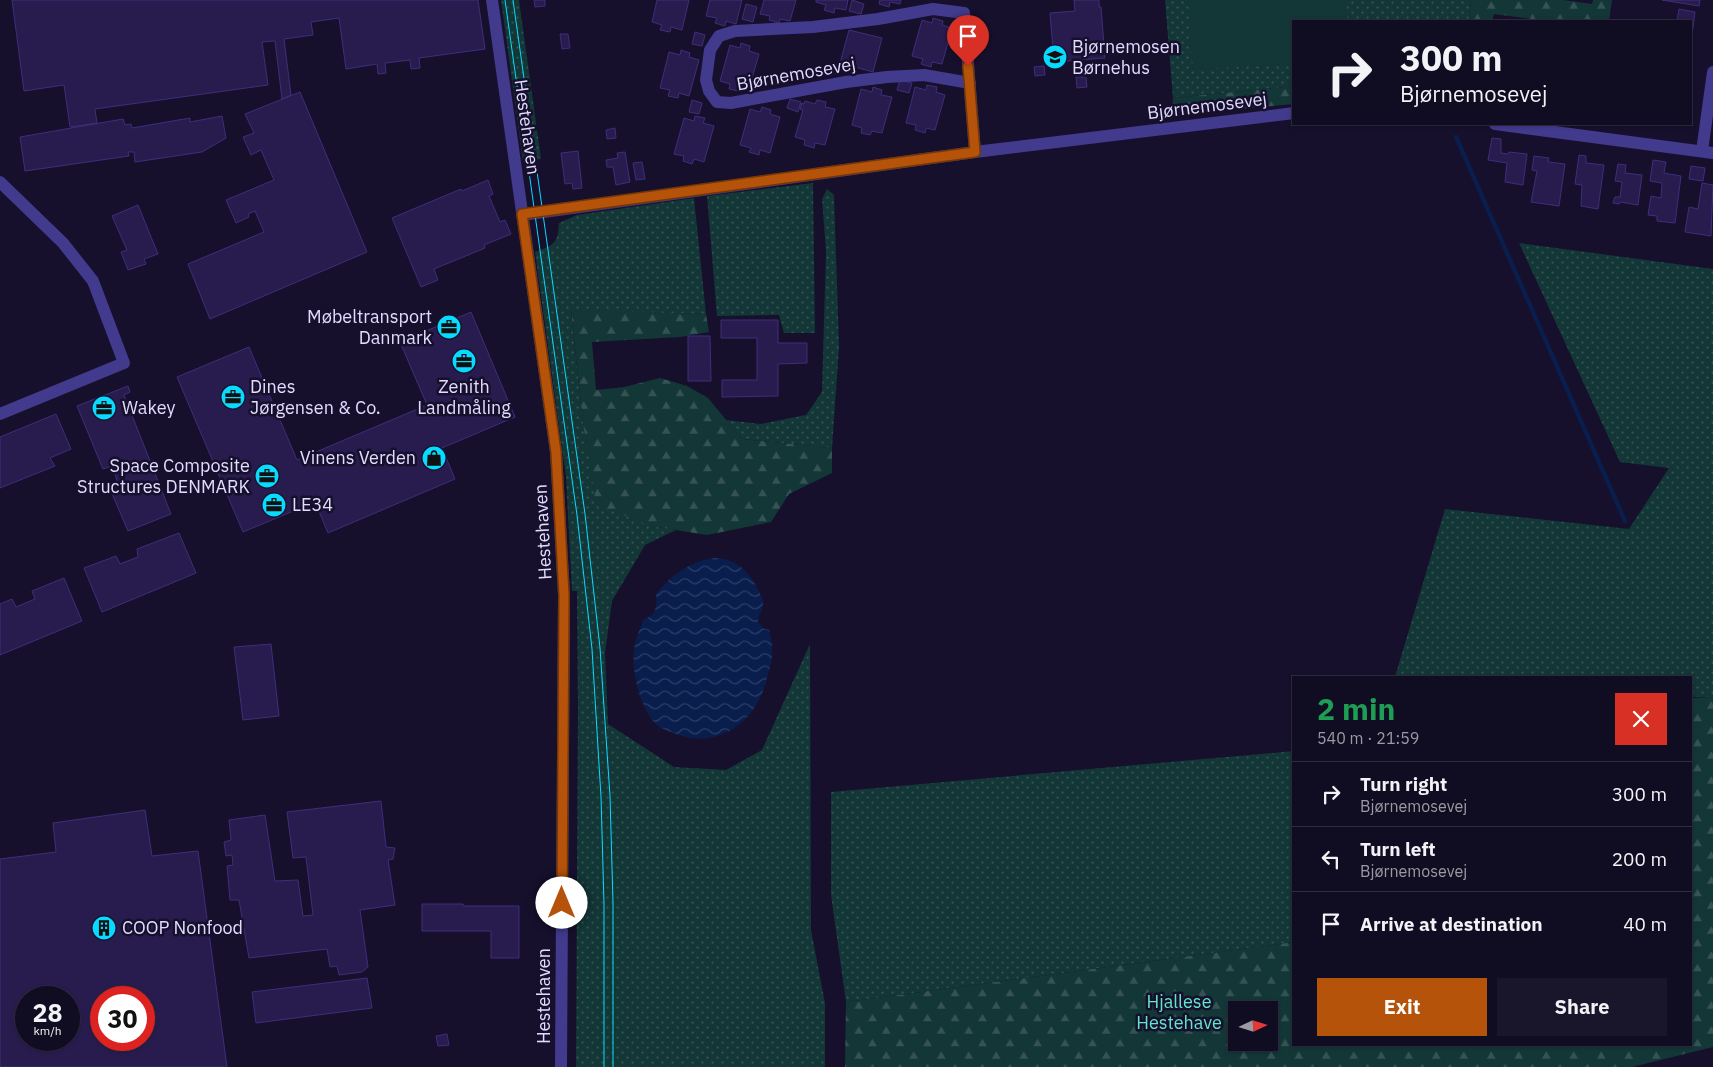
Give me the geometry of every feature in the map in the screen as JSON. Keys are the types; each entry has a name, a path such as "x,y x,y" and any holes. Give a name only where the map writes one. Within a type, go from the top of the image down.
{"street":[{"name":"Hestehaven","path":"492,0 556,452 564,595 561,1067"},
{"name":"Bjørnemosevej","path":"970,83 924,75 887,77 846,82 731,103 717,102 709,91 706,80 710,50 719,36 735,31 813,27 878,19 933,9 964,13 970,83 975,152"},
{"path":"1503,125 1708,152 1713,72"},
{"name":"Bjørnemosevej","path":"522,214 975,152 1292,113"},
{"path":"0,182 63,243 93,280 124,363 0,414"}],"green space":[{"path":"501,0 519,0 541,159 523,162"},
{"path":"1165,0 1471,0 1469,20 1292,20 1292,86 1173,98"},
{"path":"1188,0 1346,0 1348,20 1292,20 1292,63 1193,70"},
{"path":"1471,0 1563,0 1592,4 1593,0 1612,0 1609,20 1540,20 1494,14 1492,20 1469,20"},
{"path":"1292,86 1292,104 1171,115 1173,98"},
{"path":"813,183 815,333 784,333 779,315 717,316 707,196"},
{"path":"827,189 834,195 839,347 832,448 742,439 726,420 761,424 806,415 822,392 826,251 822,199"},
{"path":"694,198 706,314 571,311 583,423 651,526 676,530 645,545 612,601 605,653 608,724 674,767 726,770 762,750 810,644 811,930 825,1003 825,1067 576,1067 577,591 572,591 566,477 535,252 554,243 558,235 559,223 577,215"},
{"path":"1519,243 1713,269 1713,697 1692,697 1692,676 1395,676 1445,509 1629,529 1669,468 1620,462"},
{"path":"571,310 706,314 709,332 680,337 592,342 596,390 624,387 660,378 687,386 708,398 742,439 832,448 832,473 789,494 771,522 707,535 651,526 596,504 583,423"},
{"name":"Hjallese Hestehave","path":"1713,697 1713,1047 1632,1067 845,1067 846,1002 1292,942 1292,1046 1692,1046 1692,698"},
{"path":"1292,751 1292,942 846,1002 831,895 831,792"}],"water":[{"path":"713,558 721,558 735,563 746,572 755,584 763,602 758,621 763,628 769,630 772,656 761,696 744,720 733,729 720,735 706,738 691,738 662,729 646,710 638,690 634,668 634,648 644,619 651,616 654,611 656,594 662,587 674,575 688,566"}],"building":[{"path":"12,0 478,0 485,49 419,58 420,68 411,69 410,60 385,63 386,73 378,74 377,64 346,69 339,18 311,22 313,35 284,39 291,95 282,99 275,41 262,42 268,85 95,109 97,123 70,127 64,85 24,91"},
{"path":"534,0 545,0 545,6 535,7"},
{"path":"657,0 689,0 682,30 671,27 670,32 660,30 662,25 652,22"},
{"path":"710,0 742,0 736,24 726,21 725,26 715,23 717,18 706,16"},
{"path":"764,0 796,0 790,21 780,19 779,23 769,20 770,16 760,14"},
{"path":"816,0 848,0 846,10 835,8 834,13 824,10 826,5 816,2"},
{"path":"852,0 864,4 861,14 849,11"},
{"path":"880,0 901,0 900,4 890,2 889,7 879,4"},
{"path":"1074,0 1099,0 1105,58 1054,62 1050,13 1075,11"},
{"path":"1662,0 1700,0 1699,6"},
{"path":"746,4 757,7 753,22 742,19"},
{"path":"1679,9 1695,12 1693,29 1692,20 1677,20"},
{"path":"933,18 943,21 942,25 952,28 942,64 932,62 931,67 921,64 923,59 912,56 922,20 932,23"},
{"path":"849,30 882,38 873,72 840,63"},
{"path":"695,32 705,35 702,46 692,44"},
{"path":"560,34 568,34 570,48 562,49"},
{"path":"741,43 750,46 749,51 759,54 749,89 740,87 738,91 729,89 730,84 720,81 730,45 740,48"},
{"path":"681,50 690,53 689,57 699,60 689,96 679,93 678,98 668,96 670,90 660,88 669,52 680,55"},
{"path":"1085,64 1086,75 1076,75 1075,65"},
{"path":"1044,66 1045,75 1035,76 1034,67"},
{"path":"1076,77 1086,77 1087,87 1077,88"},
{"path":"900,80 912,83 909,93 897,90"},
{"path":"927,85 937,87 936,92 945,95 935,130 926,128 925,133 915,130 916,125 906,123 915,87 926,90"},
{"path":"873,87 882,90 881,95 892,97 882,133 872,131 870,135 861,133 862,128 852,125 861,89 872,92"},
{"path":"300,92 367,252 210,319 188,264 264,232 255,211 248,214 249,217 236,223 226,200 274,180 261,150 251,155 243,137 254,133 245,114"},
{"path":"790,99 801,102 798,112 787,108"},
{"path":"692,100 702,103 699,114 689,112"},
{"path":"817,100 826,102 825,107 835,109 825,145 815,143 814,148 804,145 805,140 795,137 803,110 800,109 802,103 804,104 805,101 815,104"},
{"path":"762,107 771,110 770,114 780,117 770,153 760,150 759,155 749,152 751,148 740,145 750,109 760,112"},
{"path":"222,116 226,138 202,152 135,162 134,152 128,152 129,156 25,171 20,137 123,119 125,125 131,124 132,128 190,118 190,122"},
{"path":"695,116 705,118 703,123 714,126 704,162 694,159 692,164 683,161 684,156 674,154 684,118 694,121"},
{"path":"615,128 616,138 607,139 606,130"},
{"path":"1492,138 1501,139 1501,153 1527,154 1523,185 1505,182 1507,163 1488,160"},
{"path":"578,151 582,188 573,189 572,183 565,184 561,153"},
{"path":"625,152 630,182 616,185 613,167 607,167 606,160 618,158 617,153"},
{"path":"1579,155 1586,156 1586,163 1604,165 1598,209 1581,206 1582,185 1575,184"},
{"path":"1534,156 1549,158 1548,162 1565,164 1559,206 1531,202 1537,171 1532,170"},
{"path":"1653,160 1666,162 1664,173 1681,176 1675,223 1657,221 1657,216 1648,215 1651,196 1661,198 1662,183 1650,181"},
{"path":"642,162 645,179 636,180 633,163"},
{"path":"1618,164 1626,165 1625,173 1642,175 1638,205 1620,202 1619,204 1613,203 1615,197 1620,197 1622,182 1615,181"},
{"path":"1691,166 1705,168 1703,181 1689,179"},
{"path":"488,180 493,194 489,196 500,222 505,220 511,234 484,245 485,248 434,269 438,280 421,287 392,218 461,189 462,191"},
{"path":"1702,183 1713,185 1711,236 1685,232 1689,207 1698,209"},
{"path":"138,205 158,254 144,259 146,264 128,270 121,252 127,250 112,216"},
{"path":"471,312 515,417 442,448 455,479 328,533 315,502 243,532 177,377 249,347 297,460 427,405 400,342"},
{"path":"721,320 778,320 778,343 807,343 807,363 778,364 778,396 722,397 722,380 757,380 757,338 721,338"},
{"path":"688,336 710,336 711,381 688,381"},
{"path":"128,386 130,392 124,395 171,514 128,531 110,489 119,486 112,466 103,469 77,406"},
{"path":"56,414 71,449 50,458 55,466 0,488 0,437"},
{"path":"179,533 196,573 102,612 84,568 116,556 120,564 138,557 137,549"},
{"path":"64,578 82,621 0,655 0,604 12,599 16,607 35,599 32,591"},
{"path":"271,644 279,716 243,720 234,647"},
{"path":"381,801 386,847 395,848 393,859 388,860 395,905 360,910 368,967 362,972 339,975 337,966 330,967 327,949 249,958 239,900 230,900 227,866 233,865 232,855 226,856 224,842 231,840 229,820 265,815 275,881 298,880 303,916 313,915 306,857 293,858 287,812"},
{"name":"COOP Nonfood","path":"145,810 152,856 198,851 227,1067 0,1067 0,859 56,852 53,823"},
{"path":"422,904 519,906 519,958 491,958 491,931 422,931"},
{"path":"367,978 372,1008 256,1023 252,992"},
{"path":"447,1034 449,1045 438,1046 436,1036"}],"waterway":[{"path":"1456,137 1625,521"}],"tram line":[{"path":"505,0 577,515 592,649 601,797 604,904 604,1067"},
{"path":"513,0 585,514 600,648 610,796 613,903 613,1067"}],"place":[{"name":"Bjørnemosen Børnehus","path":"1055,57"},
{"name":"Møbeltransport Danmark","path":"449,327"},
{"name":"Zenith Landmåling","path":"464,361"},
{"name":"Dines Jørgensen & Co.","path":"233,397"},
{"name":"Wakey","path":"104,408"},
{"name":"Vinens Verden","path":"434,458"},
{"name":"Space Composite Structures DENMARK","path":"267,476"},
{"name":"LE34","path":"274,505"},
{"name":"COOP Nonfood","path":"104,928"}],"route":[{"path":"562,903 564,595 556,452 522,214 975,152 968,66"}]}
